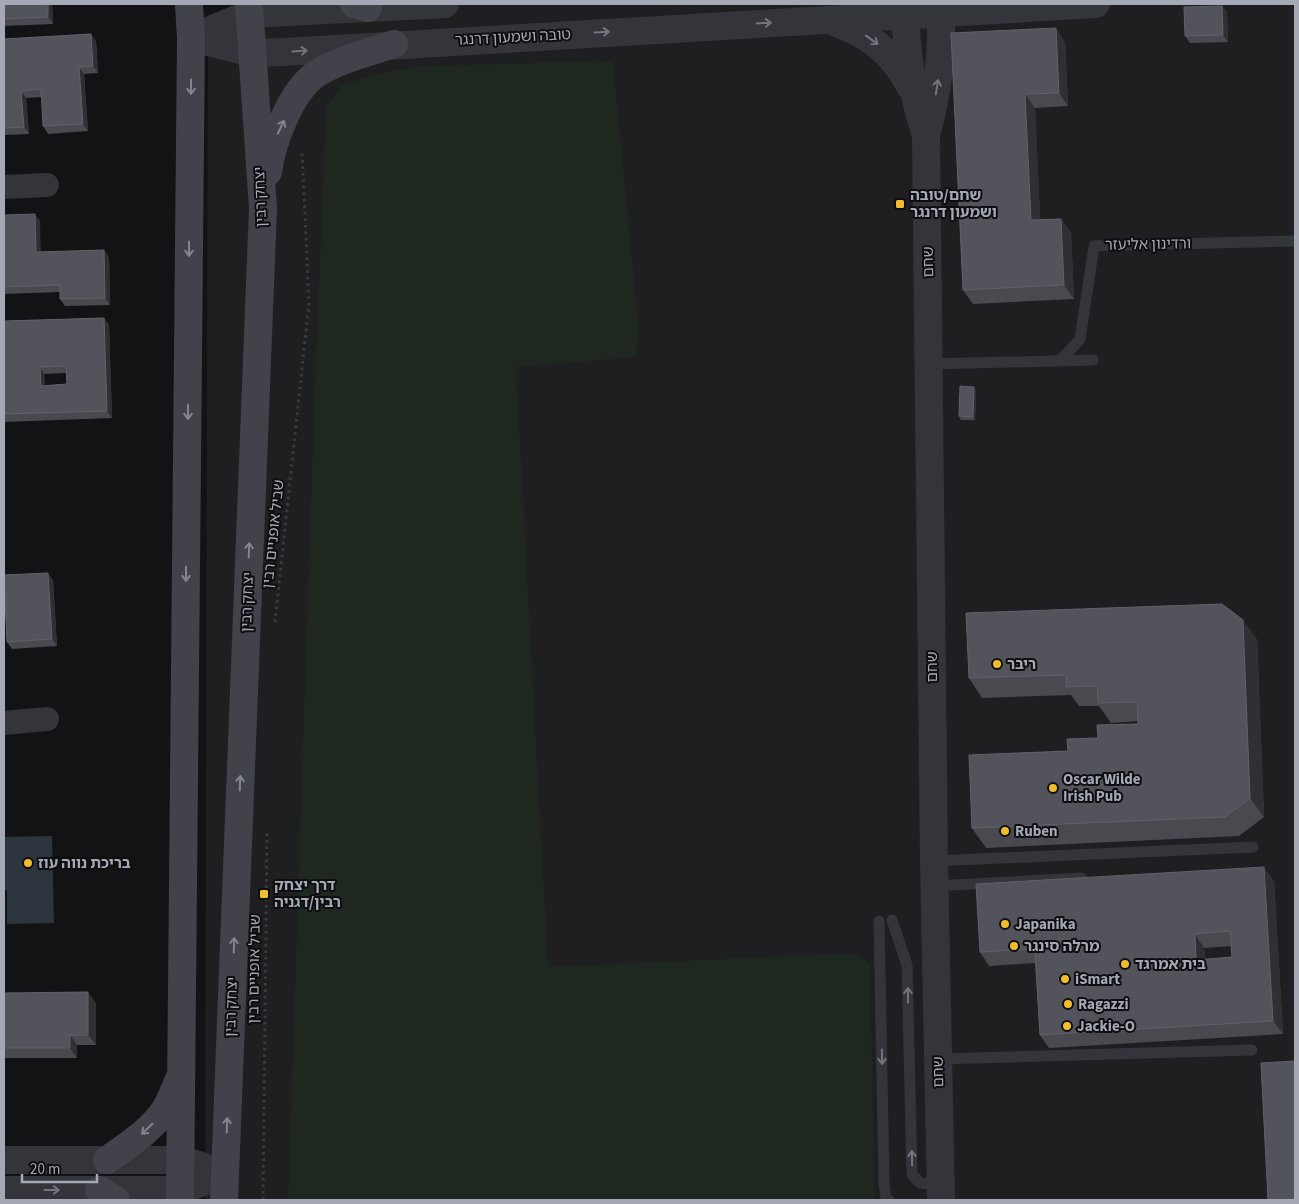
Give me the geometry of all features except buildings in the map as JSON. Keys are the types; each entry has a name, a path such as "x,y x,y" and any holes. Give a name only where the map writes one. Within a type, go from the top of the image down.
{"main road":[{"path":"180,1195 191,38 189,4"},
{"name":"יצחק רבין","path":"224,1187 263,208 249,9"},
{"path":"263,208 268,166 277,134 290,107 304,86 317,73 339,62 394,44"},
{"path":"107,1160 134,1141 166,1108 182,1074"}],"street":[{"path":"191,38 249,9 445,4"},
{"name":"טובה ושמעון דרנגר","path":"191,38 252,53 828,19 905,10 1096,4"},
{"name":"שחם","path":"926,134 939,80 942,51 941,8"},
{"name":"שחם","path":"905,10 913,92 926,134 934,873 941,1193"},
{"path":"828,19 857,30 881,47 906,78 913,92"},
{"path":"4,186 47,184"},
{"path":"4,723 47,719"},
{"path":"4,1160 181,1160 224,1187"},
{"path":"4,1190 108,1195 180,1195 224,1187"}],"lane":[{"name":"ורדינון אליעזר","path":"1061,360 1080,339 1094,246 1295,240"},
{"path":"929,364 1093,360"},
{"path":"934,873 1253,847"},
{"path":"934,873 1094,878"},
{"path":"892,920 907,965 912,1174 920,1183 941,1193"},
{"path":"879,921 884,1182 886,1198 889,1200"},
{"path":"938,1059 1252,1050"}],"path":[{"name":"שביל אופניים רבין","path":"275,625 309,303 302,148"},
{"name":"שביל אופניים רבין","path":"263,1200 267,824"}],"shaded area":[{"path":"430,4 1295,4 1295,1200 205,1200 208,15"},
{"path":"613,61 639,331 636,357 516,367 548,967 856,953 870,965 875,1200 288,1200 314,407 326,108 341,86 376,74 424,66"},
{"name":"בריכת נווה עוז","path":"52,836 54,923 7,924 7,890 4,890 4,837"}],"place":[{"name":"שחם/טובה ושמעון דרנגר","path":"900,204"},
{"name":"ריבר","path":"997,664"},
{"name":"Oscar Wilde Irish Pub","path":"1053,788"},
{"name":"Ruben","path":"1005,831"},
{"name":"בריכת נווה עוז","path":"28,863"},
{"name":"דרך יצחק רבין/דגניה","path":"264,894"},
{"name":"Japanika","path":"1005,924"},
{"name":"מרלה סינגר","path":"1014,946"},
{"name":"בית אמרגד","path":"1125,964"},
{"name":"iSmart","path":"1065,979"},
{"name":"Ragazzi","path":"1068,1004"},
{"name":"Jackie-O","path":"1067,1026"}]}
